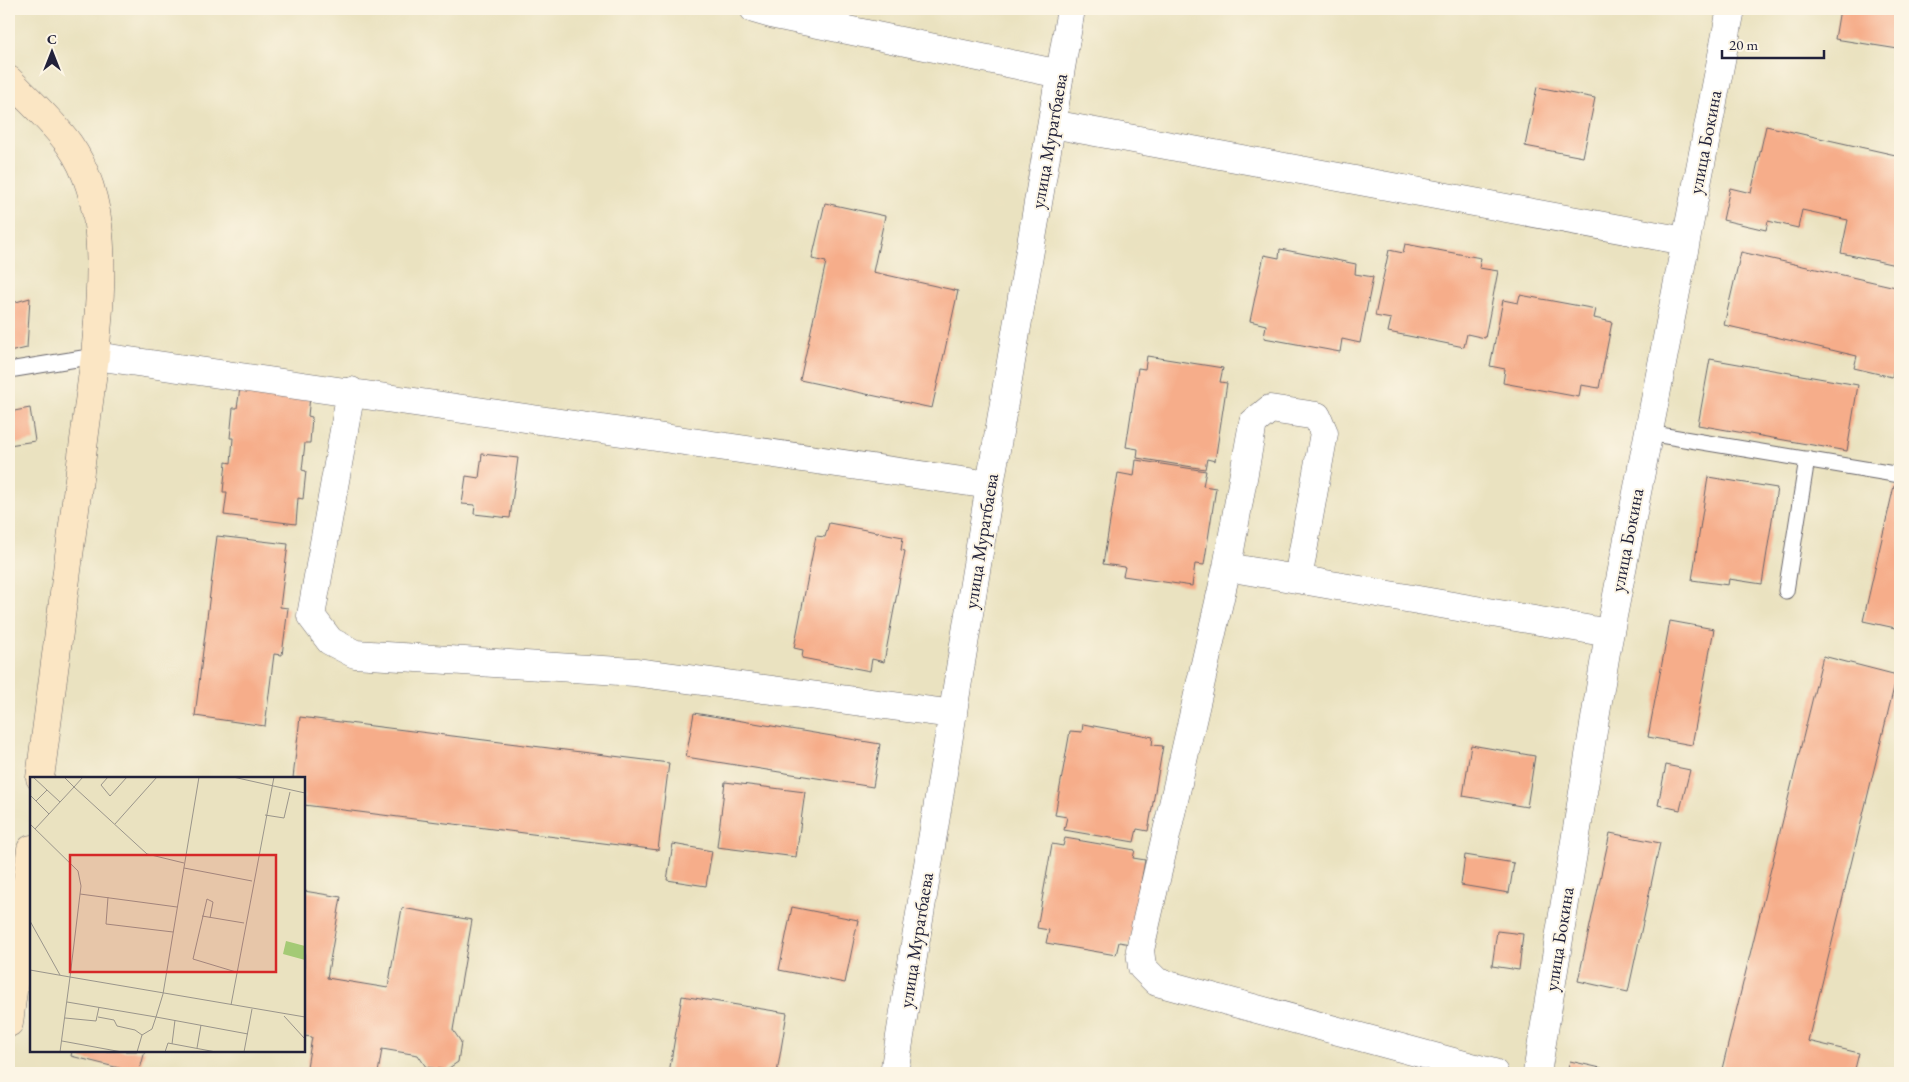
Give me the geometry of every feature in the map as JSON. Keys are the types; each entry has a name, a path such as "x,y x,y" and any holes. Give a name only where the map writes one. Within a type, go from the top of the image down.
{"street":[{"path":"754,9 775,15 1060,74"},
{"name":"улица Муратбаева","path":"894,1073 990,485 1071,9"},
{"name":"улица Бокина","path":"1537,1073 1609,633 1732,9"},
{"path":"9,80 69,145 91,189 100,236 101,287 95,356 40,777"},
{"path":"1052,124 1685,241"},
{"path":"95,356 350,391 990,485"},
{"path":"350,391 311,616 330,641 355,654 635,672 953,714"},
{"path":"1298,579 1324,433 1317,416 1270,410 1252,422 1227,567 1140,950 1142,967 1157,982 1494,1073"},
{"path":"1227,567 1609,633"},
{"path":"9,1023 30,857"}],"lane":[{"path":"9,370 95,356"},
{"path":"1648,433 1900,475"},
{"path":"1786,591 1807,459"}],"building":[{"path":"1840,9 1900,9 1898,49 1835,39"},
{"path":"1537,87 1595,98 1583,157 1525,146"},
{"path":"1766,126 1900,156 1900,266 1841,253 1848,220 1802,210 1798,228 1768,221 1766,230 1723,220 1730,188 1751,193"},
{"path":"825,203 885,216 873,272 958,291 932,408 800,380 826,262 812,259"},
{"path":"1405,244 1481,258 1479,268 1498,271 1485,338 1467,334 1464,347 1388,332 1391,319 1375,316 1389,250 1403,253"},
{"path":"1280,249 1356,264 1355,274 1373,277 1360,343 1342,339 1340,352 1264,338 1266,325 1250,321 1264,255 1279,258"},
{"path":"1741,252 1900,288 1900,340 1892,377 1854,368 1857,356 1724,325"},
{"path":"1520,295 1596,309 1594,318 1612,322 1599,388 1581,385 1579,397 1503,383 1505,369 1490,366 1503,300 1518,303"},
{"path":"30,298 27,348 9,352 9,304"},
{"path":"1147,356 1223,368 1220,382 1227,383 1215,461 1207,459 1205,469 1137,458 1138,449 1126,447 1138,368 1145,369"},
{"path":"1710,359 1858,385 1847,451 1698,425"},
{"path":"240,388 310,396 308,416 312,417 310,443 305,443 302,470 306,471 303,499 298,498 296,524 224,515 227,492 223,492 226,462 231,463 233,438 230,438 233,408 237,408"},
{"path":"30,408 35,441 9,445 9,412"},
{"path":"482,454 518,458 510,518 474,514 475,505 462,504 466,476 479,478"},
{"path":"1136,460 1206,471 1203,486 1216,488 1204,565 1195,564 1192,586 1123,576 1125,567 1103,564 1118,473 1134,476"},
{"path":"1708,477 1777,488 1762,584 1729,579 1728,585 1692,580"},
{"path":"1894,486 1900,487 1900,629 1863,621"},
{"path":"829,523 903,537 901,550 905,551 884,662 872,659 870,671 802,658 803,650 794,648 816,536 825,537"},
{"path":"217,536 288,544 280,607 288,608 282,655 274,654 265,726 195,716"},
{"path":"1670,621 1714,629 1692,745 1648,737"},
{"path":"1823,656 1897,675 1808,1041 1859,1053 1854,1073 1721,1073"},
{"path":"694,713 880,744 873,787 686,757"},
{"path":"300,717 669,763 658,850 305,805 305,777 293,777"},
{"path":"1083,724 1153,737 1152,745 1163,746 1148,831 1137,829 1134,842 1064,830 1067,817 1055,815 1070,731 1082,732"},
{"path":"1471,745 1535,756 1527,807 1463,796"},
{"path":"1666,765 1690,770 1680,810 1658,805"},
{"path":"725,782 805,792 796,857 717,847"},
{"path":"1610,833 1660,843 1628,992 1578,981"},
{"path":"1065,838 1135,850 1133,858 1145,860 1130,944 1119,942 1116,955 1046,943 1049,930 1037,928 1052,844 1063,846"},
{"path":"673,844 712,851 706,886 667,880"},
{"path":"1465,855 1514,863 1509,893 1461,885"},
{"path":"305,891 341,897 327,978 388,988 402,908 472,920 453,1030 461,1042 458,1062 446,1070 426,1067 418,1055 382,1049 378,1073 311,1073 307,1067 312,1037 305,1036"},
{"path":"792,907 858,920 845,983 779,970"},
{"path":"1497,931 1523,934 1519,970 1492,966"},
{"path":"682,996 787,1013 777,1073 669,1073"},
{"path":"72,1052 145,1052 139,1073 71,1056"},
{"path":"1570,1061 1605,1069 1604,1073 1567,1073"}]}
